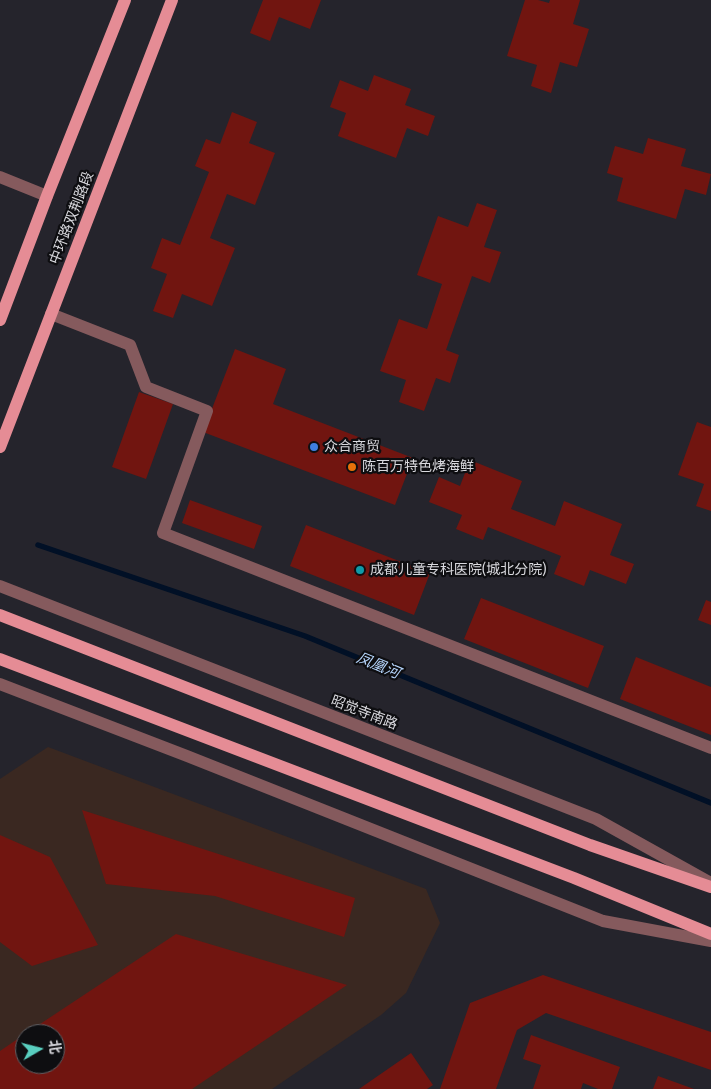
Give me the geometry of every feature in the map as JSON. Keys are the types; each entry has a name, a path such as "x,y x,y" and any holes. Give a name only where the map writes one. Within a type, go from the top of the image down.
{"main road":[{"path":"0,320 125,0"},
{"name":"中环路双荆路段","path":"0,447 172,0"},
{"name":"昭觉寺南路","path":"0,615 590,845 711,885"},
{"path":"0,659 574,878 711,934"}],"street":[{"path":"0,177 47,196"},
{"path":"51,314 130,345 146,387 208,411 163,533 711,748"},
{"name":"昭觉寺南路","path":"0,586 596,819 711,885"},
{"path":"0,684 603,921 711,941"}],"shaded area":[{"path":"48,747 426,889 440,923 406,993 381,1015 272,1089 0,1089 0,779"}],"building":[{"path":"263,0 321,0 310,29 279,17 270,41 250,33"},
{"path":"525,0 538,0 549,3 550,0 580,0 573,24 589,29 577,67 560,62 551,93 531,86 537,65 507,56"},
{"path":"374,75 411,89 405,105 435,116 428,136 407,128 396,158 338,136 346,113 330,107 340,80 368,91"},
{"path":"232,112 257,122 249,143 275,153 255,205 227,194 210,238 235,248 212,306 182,294 173,318 153,311 167,274 151,268 162,238 180,245 209,172 195,166 206,139 220,144"},
{"path":"648,138 686,149 681,166 711,174 706,195 685,189 676,219 617,201 623,178 607,173 615,146 643,154"},
{"path":"477,203 497,210 484,247 501,252 490,283 472,276 446,350 459,355 450,383 436,378 424,411 399,402 406,380 380,371 399,319 427,329 442,284 417,275 438,216 468,227"},
{"path":"235,349 286,369 273,404 413,458 395,505 203,432"},
{"path":"139,392 173,404 146,479 112,467"},
{"path":"697,422 711,427 711,511 696,506 704,484 678,475"},
{"path":"470,460 522,481 511,509 555,526 564,501 622,524 610,555 634,564 626,584 590,570 584,586 554,574 561,556 488,527 483,540 456,529 462,515 429,502 439,477 460,486"},
{"path":"190,500 262,526 254,549 182,523"},
{"name":"成都儿童专科医院(城北分院)","path":"306,525 430,573 414,615 290,566"},
{"path":"481,598 604,646 588,688 464,639"},
{"path":"706,600 711,602 711,625 698,620"},
{"path":"636,657 711,687 711,735 620,699"},
{"path":"82,810 355,898 344,937 215,896 106,884"},
{"path":"0,835 50,857 98,945 32,966 0,942"},
{"path":"176,934 347,985 192,1089 0,1089 0,1051 15,1041 15,1074 65,1074 65,1024 40,1024"},
{"path":"543,975 711,1032 711,1070 546,1013 517,1030 496,1089 440,1089 470,1003"},
{"path":"531,1035 620,1067 612,1089 598,1089 583,1083 581,1089 533,1089 541,1065 523,1059"},
{"path":"411,1053 433,1085 427,1089 359,1089"},
{"path":"658,1076 694,1089 653,1089"}],"waterway":[{"name":"凤凰河","path":"38,545 305,636 711,803"}],"place":[{"name":"众合商贸","path":"314,447"},
{"name":"陈百万特色烤海鲜","path":"352,467"},
{"name":"成都儿童专科医院(城北分院)","path":"360,570"}]}
